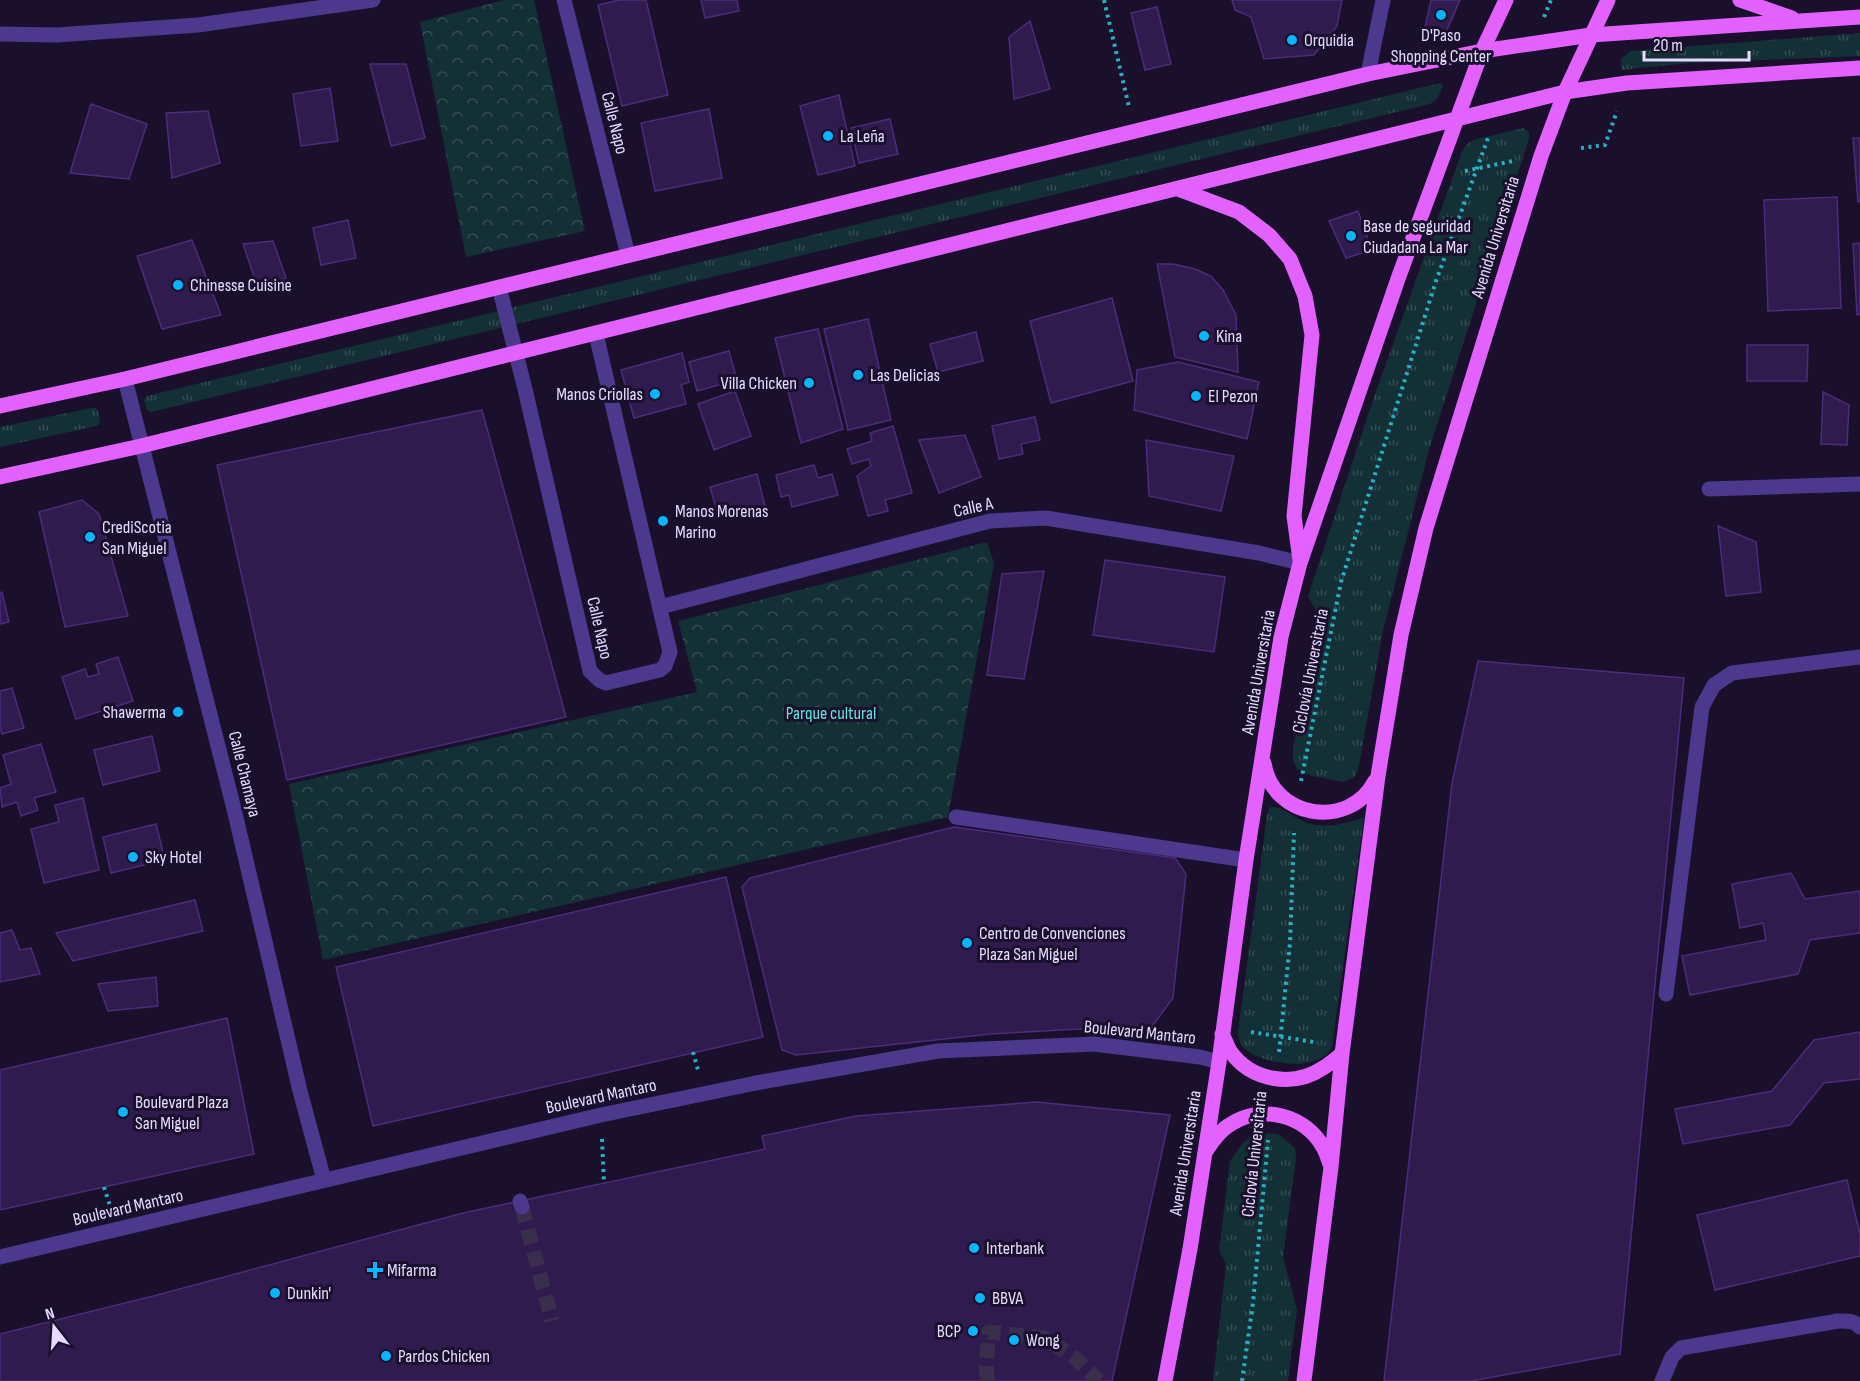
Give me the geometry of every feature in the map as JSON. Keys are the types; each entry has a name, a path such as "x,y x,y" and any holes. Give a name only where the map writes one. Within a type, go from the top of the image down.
{"main road":[{"name":"Avenida Universitaria","path":"1165,1381 1190,1249 1219,1062 1246,860 1281,637 1300,563 1403,265 1482,51 1506,0"},
{"name":"Avenida Universitaria","path":"1304,1381 1378,776 1401,635 1426,528 1541,156 1565,92 1608,0"},
{"path":"1740,0 1803,21"},
{"path":"0,406 125,379 1368,74 1482,51 1591,35 1860,17"},
{"path":"0,477 141,446 516,354 1565,92 1627,83 1860,68"},
{"path":"1178,189 1239,212 1269,235 1290,259 1305,296 1312,335 1294,516 1300,563"},
{"path":"1263,757 1269,781 1284,801 1319,814 1343,810 1364,796 1378,776"},
{"path":"1222,1031 1230,1051 1243,1065 1258,1074 1276,1080 1300,1079 1322,1070 1343,1049"},
{"path":"1204,1155 1215,1137 1231,1124 1250,1115 1271,1114 1292,1118 1310,1130 1323,1147 1331,1167"}],"street":[{"path":"0,34 57,35 198,25 374,0"},
{"name":"Calle Napo","path":"564,0 628,255"},
{"path":"1368,74 1383,0"},
{"name":"Calle Napo","path":"499,286 590,671 594,676 606,682 613,682 654,673 665,666 670,652 596,334"},
{"name":"Calle Chamaya","path":"125,379 234,808 300,1091 324,1180"},
{"path":"1709,489 1860,484"},
{"name":"Calle A","path":"660,607 990,521 1046,518 1069,521 1259,553 1300,563"},
{"path":"1666,994 1702,707 1714,685 1732,673 1860,657"},
{"path":"956,817 1246,860"},
{"name":"Boulevard Mantaro","path":"0,1257 602,1115 756,1083 938,1052 1094,1044 1200,1057 1219,1062"},
{"path":"1662,1381 1672,1356 1681,1348 1838,1321 1847,1320 1860,1327"}],"path":[{"path":"1104,0 1135,131"},
{"path":"1531,44 1551,0"},
{"name":"Ciclovía Universitaria","path":"1276,1080 1290,943 1295,807 1341,582 1436,281 1484,147 1502,109"},
{"path":"1581,148 1605,145 1617,111"},
{"path":"1455,173 1523,159"},
{"path":"1222,1031 1281,1037 1343,1049"},
{"name":"Ciclovía Universitaria","path":"1242,1381 1253,1303 1271,1114"},
{"path":"602,1115 604,1183"}],"green space":[{"path":"504,0 534,0 585,231 466,257 420,22"},
{"path":"1860,33 1860,56 1689,63 1621,70 1621,59 1630,51"},
{"path":"1440,83 1443,86 1437,99 1430,104 151,412 147,410 144,400 147,396"},
{"path":"1523,128 1529,132 1529,139 1428,453 1383,631 1359,765 1355,777 1344,782 1312,776 1297,769 1293,760 1293,748 1320,618 1308,596 1374,397 1461,154 1466,145 1473,140"},
{"path":"96,408 98,412 99,425 0,447 0,427"},
{"name":"Parque cultural","path":"987,542 994,563 948,817 323,960 289,784 697,692 678,621"},
{"path":"1270,807 1282,810 1308,823 1324,826 1364,817 1332,1046 1326,1055 1303,1063 1275,1062 1250,1053 1242,1046 1238,1032 1267,815"},
{"path":"1256,1133 1278,1134 1295,1148 1296,1158 1283,1257 1297,1310 1288,1381 1213,1381 1226,1264 1219,1250 1230,1161 1243,1143"}],"building":[{"path":"619,0 646,0 668,95 622,106 598,5"},
{"path":"701,0 737,0 739,11 705,18"},
{"name":"Orquidia","path":"1232,0 1342,0 1337,26 1314,55 1264,59 1251,17 1235,10"},
{"name":"D'Paso Shopping Center","path":"1431,0 1460,0 1447,30 1424,32"},
{"path":"1157,7 1171,64 1145,70 1131,13"},
{"path":"1030,21 1050,89 1014,99 1009,37"},
{"path":"370,64 406,64 425,138 391,146"},
{"path":"330,88 338,141 301,146 293,94"},
{"name":"La Leña","path":"839,95 855,166 818,175 800,106"},
{"path":"91,104 147,124 129,179 70,173"},
{"path":"709,109 722,178 655,191 641,123"},
{"path":"208,111 220,163 172,178 166,113"},
{"path":"890,119 898,154 859,163 851,128"},
{"path":"1853,138 1860,138 1860,201 1858,202"},
{"path":"1837,197 1841,308 1768,311 1764,200"},
{"name":"Base de seguridad Ciudadana La Mar","path":"1358,211 1372,250 1346,258 1329,221"},
{"path":"348,220 356,258 321,265 313,228"},
{"name":"Chinesse Cuisine","path":"192,240 221,315 162,329 137,256"},
{"path":"273,241 286,278 258,288 243,244"},
{"path":"1860,243 1860,314 1857,315 1853,244"},
{"name":"Kina","path":"1157,264 1173,264 1195,269 1211,276 1223,290 1236,315 1238,372 1175,357"},
{"path":"1112,298 1133,381 1051,403 1030,321"},
{"name":"Las Delicias","path":"868,319 891,420 848,430 824,329"},
{"name":"Villa Chicken","path":"818,329 843,429 801,443 775,338"},
{"path":"976,332 983,361 938,372 930,344"},
{"path":"1747,345 1808,345 1807,381 1747,381"},
{"path":"729,351 737,380 697,391 689,362"},
{"name":"Manos Criollas","path":"682,353 689,382 681,385 686,404 634,418 621,370"},
{"name":"El Pezon","path":"1178,362 1259,382 1247,439 1134,410 1137,370"},
{"path":"735,391 751,436 714,450 698,404"},
{"path":"1823,392 1849,405 1847,445 1821,444"},
{"path":"482,410 566,717 287,780 217,465"},
{"path":"1035,417 1040,440 1021,444 1023,454 999,459 992,426"},
{"path":"893,426 912,493 885,500 888,511 868,516 857,476 871,466 869,459 852,464 847,449 872,441 870,433"},
{"path":"965,435 981,477 939,493 919,440"},
{"path":"1146,440 1234,456 1221,511 1149,496"},
{"path":"814,465 818,478 832,474 838,495 792,507 789,495 781,497 776,475"},
{"path":"757,474 765,506 719,518 710,487"},
{"path":"82,500 99,514 128,616 65,627 39,512"},
{"path":"1718,526 1756,542 1761,592 1726,596"},
{"path":"1105,560 1225,577 1214,652 1093,635"},
{"path":"1044,571 1024,679 987,675 1002,574"},
{"path":"2,592 9,622 0,624 0,593"},
{"path":"118,657 133,701 76,719 62,677 85,669 88,677 99,674 96,664"},
{"path":"1478,661 1684,678 1620,1354 1471,1381 1384,1381 1452,783"},
{"path":"12,688 24,728 2,734 0,691"},
{"path":"152,736 160,771 103,785 94,750"},
{"path":"41,744 56,792 34,798 38,810 21,816 17,802 2,807 0,788 11,784 3,755"},
{"path":"83,798 99,870 44,883 31,829 59,822 55,805"},
{"path":"156,824 165,860 111,873 103,837"},
{"name":"Centro de Convenciones Plaza San Miguel","path":"954,827 1175,858 1186,874 1173,998 1153,1025 991,1034 796,1055 782,1050 742,887 750,878"},
{"path":"1791,873 1805,899 1860,891 1860,933 1810,940 1798,974 1690,995 1682,956 1766,940 1763,923 1740,928 1732,884"},
{"path":"726,877 763,1037 373,1126 336,967"},
{"path":"195,900 203,931 73,961 56,933"},
{"path":"12,930 20,950 31,948 40,974 0,982 0,933"},
{"path":"156,977 158,1006 108,1011 98,984"},
{"name":"Boulevard Plaza San Miguel","path":"227,1018 254,1154 0,1210 0,1070"},
{"path":"1860,1032 1860,1079 1824,1083 1790,1125 1683,1144 1675,1109 1772,1091 1814,1040"},
{"path":"1036,1102 1170,1115 1112,1381 0,1381 0,1334 161,1294 463,1213 765,1149 762,1136 856,1116"},
{"path":"1847,1180 1860,1234 1860,1256 1715,1290 1697,1215"}],"tunnel":[{"path":"522,1207 552,1321"},
{"path":"988,1381 986,1367 989,1332 1045,1338 1074,1357 1099,1381"}],"place":[{"name":"D'Paso Shopping Center","path":"1441,15"},
{"name":"Orquidia","path":"1292,40"},
{"name":"La Leña","path":"828,136"},
{"name":"Base de seguridad Ciudadana La Mar","path":"1351,236"},
{"name":"Chinesse Cuisine","path":"178,285"},
{"name":"Kina","path":"1204,336"},
{"name":"Las Delicias","path":"858,375"},
{"name":"Villa Chicken","path":"809,383"},
{"name":"Manos Criollas","path":"655,394"},
{"name":"El Pezon","path":"1196,396"},
{"name":"Manos Morenas Marino","path":"663,521"},
{"name":"CrediScotia San Miguel","path":"90,537"},
{"name":"Shawerma","path":"178,712"},
{"name":"Sky Hotel","path":"133,857"},
{"name":"Centro de Convenciones Plaza San Miguel","path":"967,943"},
{"name":"Boulevard Plaza San Miguel","path":"123,1112"},
{"name":"Interbank","path":"974,1248"},
{"name":"Mifarma","path":"375,1270"},
{"name":"Dunkin'","path":"275,1293"},
{"name":"BBVA","path":"980,1298"},
{"name":"BCP","path":"973,1331"},
{"name":"Wong","path":"1014,1340"},
{"name":"Pardos Chicken","path":"386,1356"}]}
